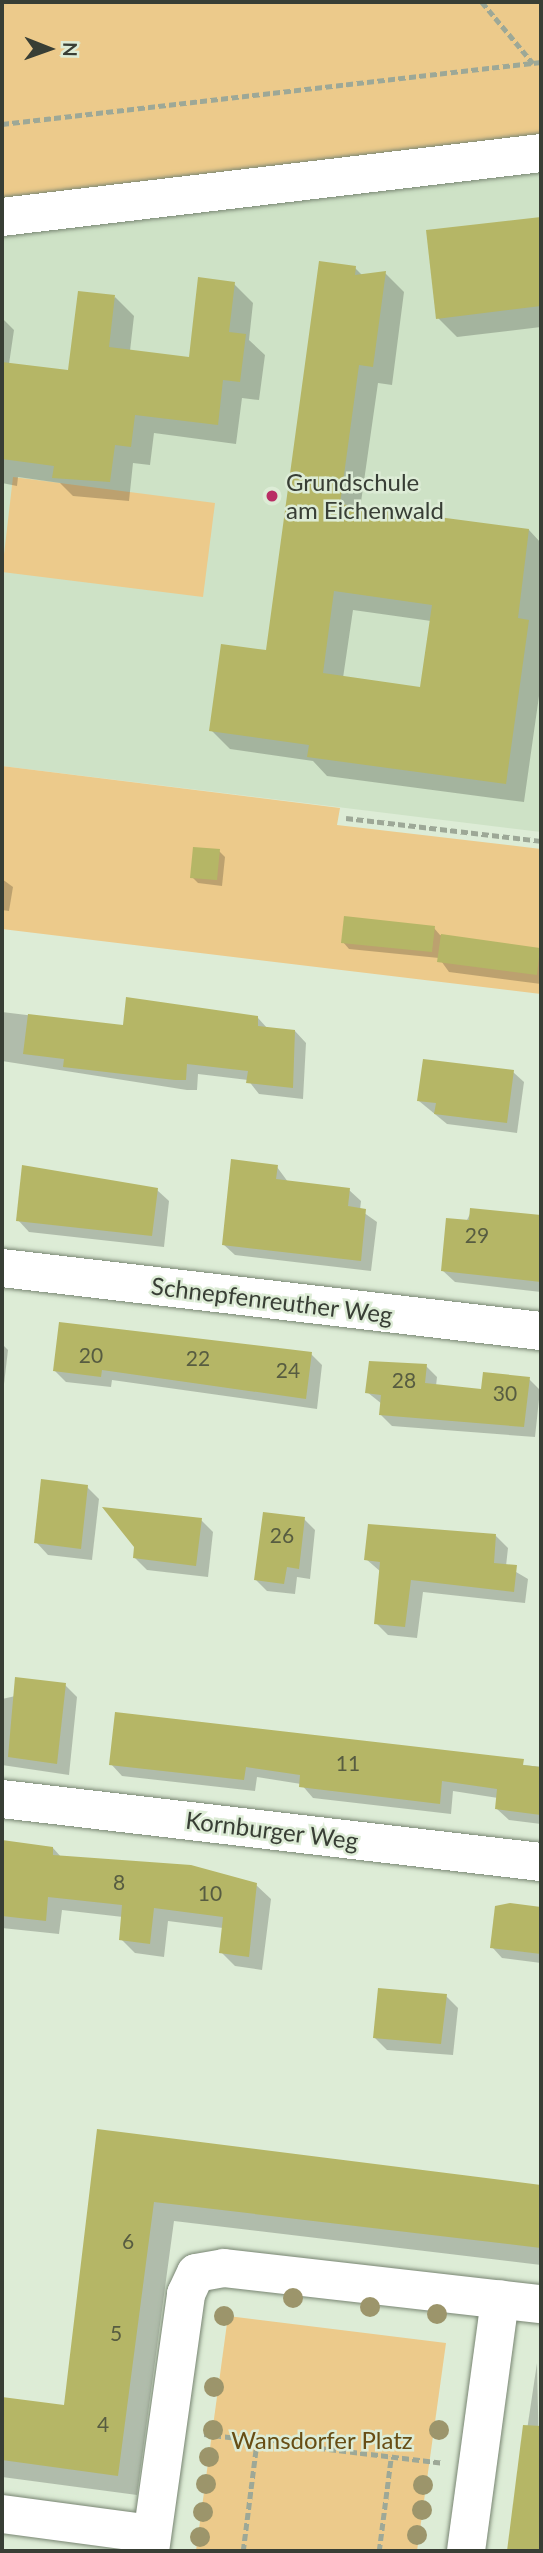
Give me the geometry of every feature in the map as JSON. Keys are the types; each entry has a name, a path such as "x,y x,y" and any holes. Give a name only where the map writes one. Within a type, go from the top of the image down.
{"street":[{"path":"2,217 541,153"},
{"name":"Schnepfenreuther Weg","path":"2,1268 541,1331"},
{"name":"Kornburger Weg","path":"2,1799 541,1862"},
{"path":"2,2514 151,2543 186,2294 196,2273 224,2268 541,2304"},
{"path":"466,2551 500,2299"}],"path":[{"path":"482,2 533,63"},
{"path":"2,124 541,62"},
{"path":"346,818 541,841"},
{"path":"196,2433 478,2468"},
{"path":"243,2551 257,2440"},
{"path":"379,2551 391,2457"}],"shaded area":[{"name":"Grundschule am Eichenwald","path":"541,160 541,832 2,766 2,226"}],"green space":[{"path":"2,2 541,2 541,160 2,227"},
{"path":"13,477 215,503 203,597 2,572"},
{"path":"2,766 340,808 337,825 541,849 541,994 2,929"},
{"name":"Wansdorfer Platz","path":"228,2316 446,2343 417,2551 196,2551"}],"building":[{"path":"541,217 541,306 436,319 426,230"},
{"path":"319,261 356,266 355,275 386,271 373,367 359,365 340,504 529,529 518,618 529,620 506,784 307,757 309,745 209,731 221,644 266,650","holes":["334,591 432,605 420,687 323,673"]},
{"path":"198,277 235,282 229,332 246,334 240,382 223,380 218,425 135,415 131,447 115,445 110,482 52,478 54,466 2,459 2,362 68,370 78,291 115,295 109,347 189,357"},
{"path":"193,847 220,849 217,880 190,878"},
{"path":"344,916 435,926 432,952 341,943"},
{"path":"441,934 540,948 537,975 437,962"},
{"path":"126,997 258,1016 258,1026 295,1030 293,1088 246,1083 248,1071 187,1064 186,1080 175,1080 63,1067 64,1059 23,1054 28,1014 123,1025"},
{"path":"423,1059 514,1070 507,1123 434,1114 436,1103 417,1101"},
{"path":"231,1159 278,1165 276,1179 350,1188 348,1206 366,1209 361,1261 222,1245"},
{"path":"22,1165 158,1188 152,1236 16,1221"},
{"path":"470,1208 541,1215 541,1282 441,1271 446,1218 469,1220"},
{"path":"59,1322 312,1352 306,1399 102,1370 101,1377 53,1371"},
{"path":"369,1361 427,1364 425,1383 481,1389 483,1372 530,1377 524,1427 379,1415 381,1395 365,1393"},
{"path":"41,1479 88,1485 81,1549 34,1543"},
{"path":"102,1507 202,1518 196,1566 133,1558 134,1547"},
{"path":"263,1512 305,1517 299,1569 287,1567 284,1584 254,1580"},
{"path":"368,1524 496,1534 494,1563 517,1565 514,1592 411,1580 405,1627 374,1624 380,1562 364,1560"},
{"path":"15,1677 66,1683 57,1764 8,1757"},
{"path":"115,1712 524,1759 523,1765 541,1767 541,1815 495,1809 497,1789 442,1781 440,1804 299,1787 300,1775 246,1767 244,1780 109,1765"},
{"path":"2,1840 53,1847 53,1855 191,1865 257,1883 249,1957 219,1953 223,1917 154,1908 150,1944 119,1940 122,1905 48,1897 46,1921 2,1916"},
{"path":"510,1903 541,1907 541,1954 490,1948 495,1906"},
{"path":"378,1988 447,1994 441,2044 373,2038"},
{"path":"97,2129 541,2185 541,2248 154,2202 118,2476 2,2460 2,2397 64,2405"},
{"path":"523,2425 541,2426 541,2551 507,2551"}],"place":[{"name":"Grundschule am Eichenwald","path":"272,496"}]}
